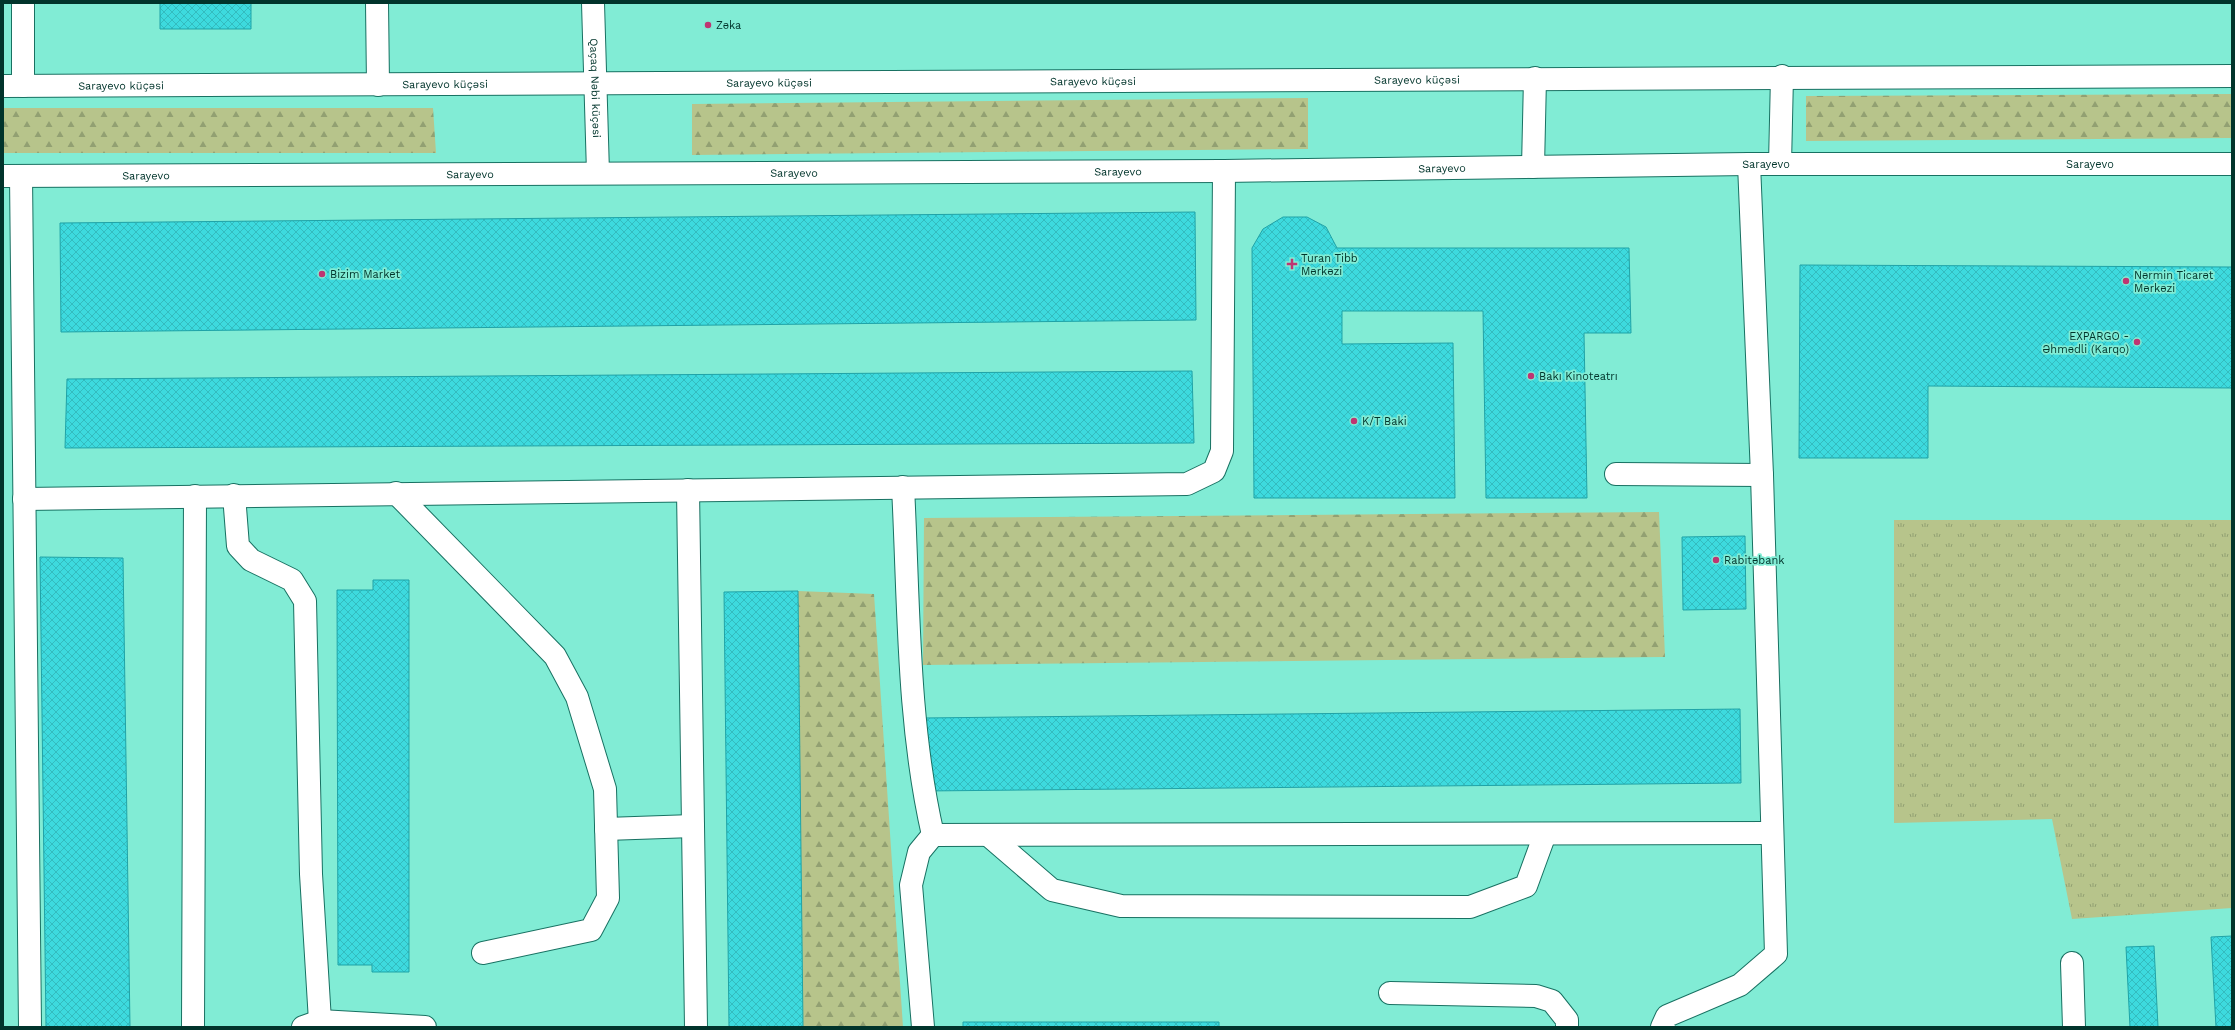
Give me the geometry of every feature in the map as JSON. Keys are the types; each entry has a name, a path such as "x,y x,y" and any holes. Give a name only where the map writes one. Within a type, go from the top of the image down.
{"street":[{"path":"13,86 23,3"},
{"path":"377,3 378,85"},
{"name":"Qaçaq Nəbi küçəsi","path":"594,3 598,173"},
{"path":"1533,167 1535,78 1782,76 2232,76"},
{"path":"1780,164 1782,76"},
{"name":"Sarayevo küçəsi","path":"13,86 1535,78"},
{"path":"1662,1027 1667,1016 1740,985 1776,954 1762,474 1749,164"},
{"name":"Sarayevo","path":"12,176 1224,171 1749,164 2232,164"},
{"path":"24,499 234,495 1187,484 1214,471 1222,451 1224,171"},
{"path":"12,176 24,499 30,1027"},
{"path":"1616,474 1762,474"},
{"path":"903,487 914,725 923,794 933,835"},
{"path":"688,490 696,1027"},
{"path":"396,493 555,656 577,697 605,789 608,898 591,930 483,953"},
{"path":"234,495 238,546 250,560 292,580 305,601 311,874 312,1024 425,1027"},
{"path":"193,1027 195,496"},
{"path":"606,829 693,826"},
{"path":"933,835 1772,833"},
{"path":"988,835 1052,890 1121,906 1470,907 1526,886 1545,834"},
{"path":"923,1027 911,885 919,852 933,835"},
{"path":"2072,963 2074,1027"},
{"path":"1390,993 1536,996 1552,1001 1567,1020 1567,1027"}],"green space":[{"path":"2232,94 2232,138 1806,141 1806,96"},
{"path":"1308,98 1308,149 692,155 692,104"},
{"path":"3,108 433,108 436,153 3,153"},
{"path":"1659,512 1665,657 923,665 924,518"},
{"path":"1894,520 2232,520 2232,908 2072,919 2052,819 1894,823"},
{"path":"798,591 874,594 903,1027 803,1027"}],"building":[{"path":"160,3 251,3 251,29 160,29"},
{"path":"1195,212 1196,320 61,332 60,223"},
{"name":"K/T Baki","path":"1283,217 1307,217 1326,227 1337,248 1629,248 1631,333 1584,333 1587,498 1486,498 1483,311 1342,311 1342,344 1453,343 1455,498 1254,498 1252,248 1263,229"},
{"path":"1800,265 2232,267 2232,388 1928,386 1928,458 1799,458"},
{"path":"1192,371 1194,443 65,448 67,379"},
{"path":"1745,536 1746,609 1683,610 1682,537"},
{"path":"40,557 123,558 130,1027 46,1027"},
{"path":"373,580 409,580 409,972 372,972 372,965 338,965 337,590 373,590"},
{"path":"798,591 803,1027 729,1027 724,592"},
{"path":"1740,709 1741,783 924,791 923,718"},
{"path":"2232,936 2232,1027 2216,1027 2211,937"},
{"path":"2154,946 2158,1027 2130,1027 2126,947"},
{"path":"963,1022 1219,1022 1219,1027 963,1027"}],"place":[{"name":"Zəka","path":"708,25"},
{"name":"Turan Tibb Mərkəzi","path":"1292,264"},
{"name":"Bizim Market","path":"322,274"},
{"name":"Nərmin Ticarət Mərkəzi","path":"2126,281"},
{"name":"EXPARGO - Əhmədli (Karqo)","path":"2137,342"},
{"name":"Bakı Kinoteatrı","path":"1531,376"},
{"name":"K/T Baki","path":"1354,421"},
{"name":"Rabitəbank","path":"1716,560"}]}
